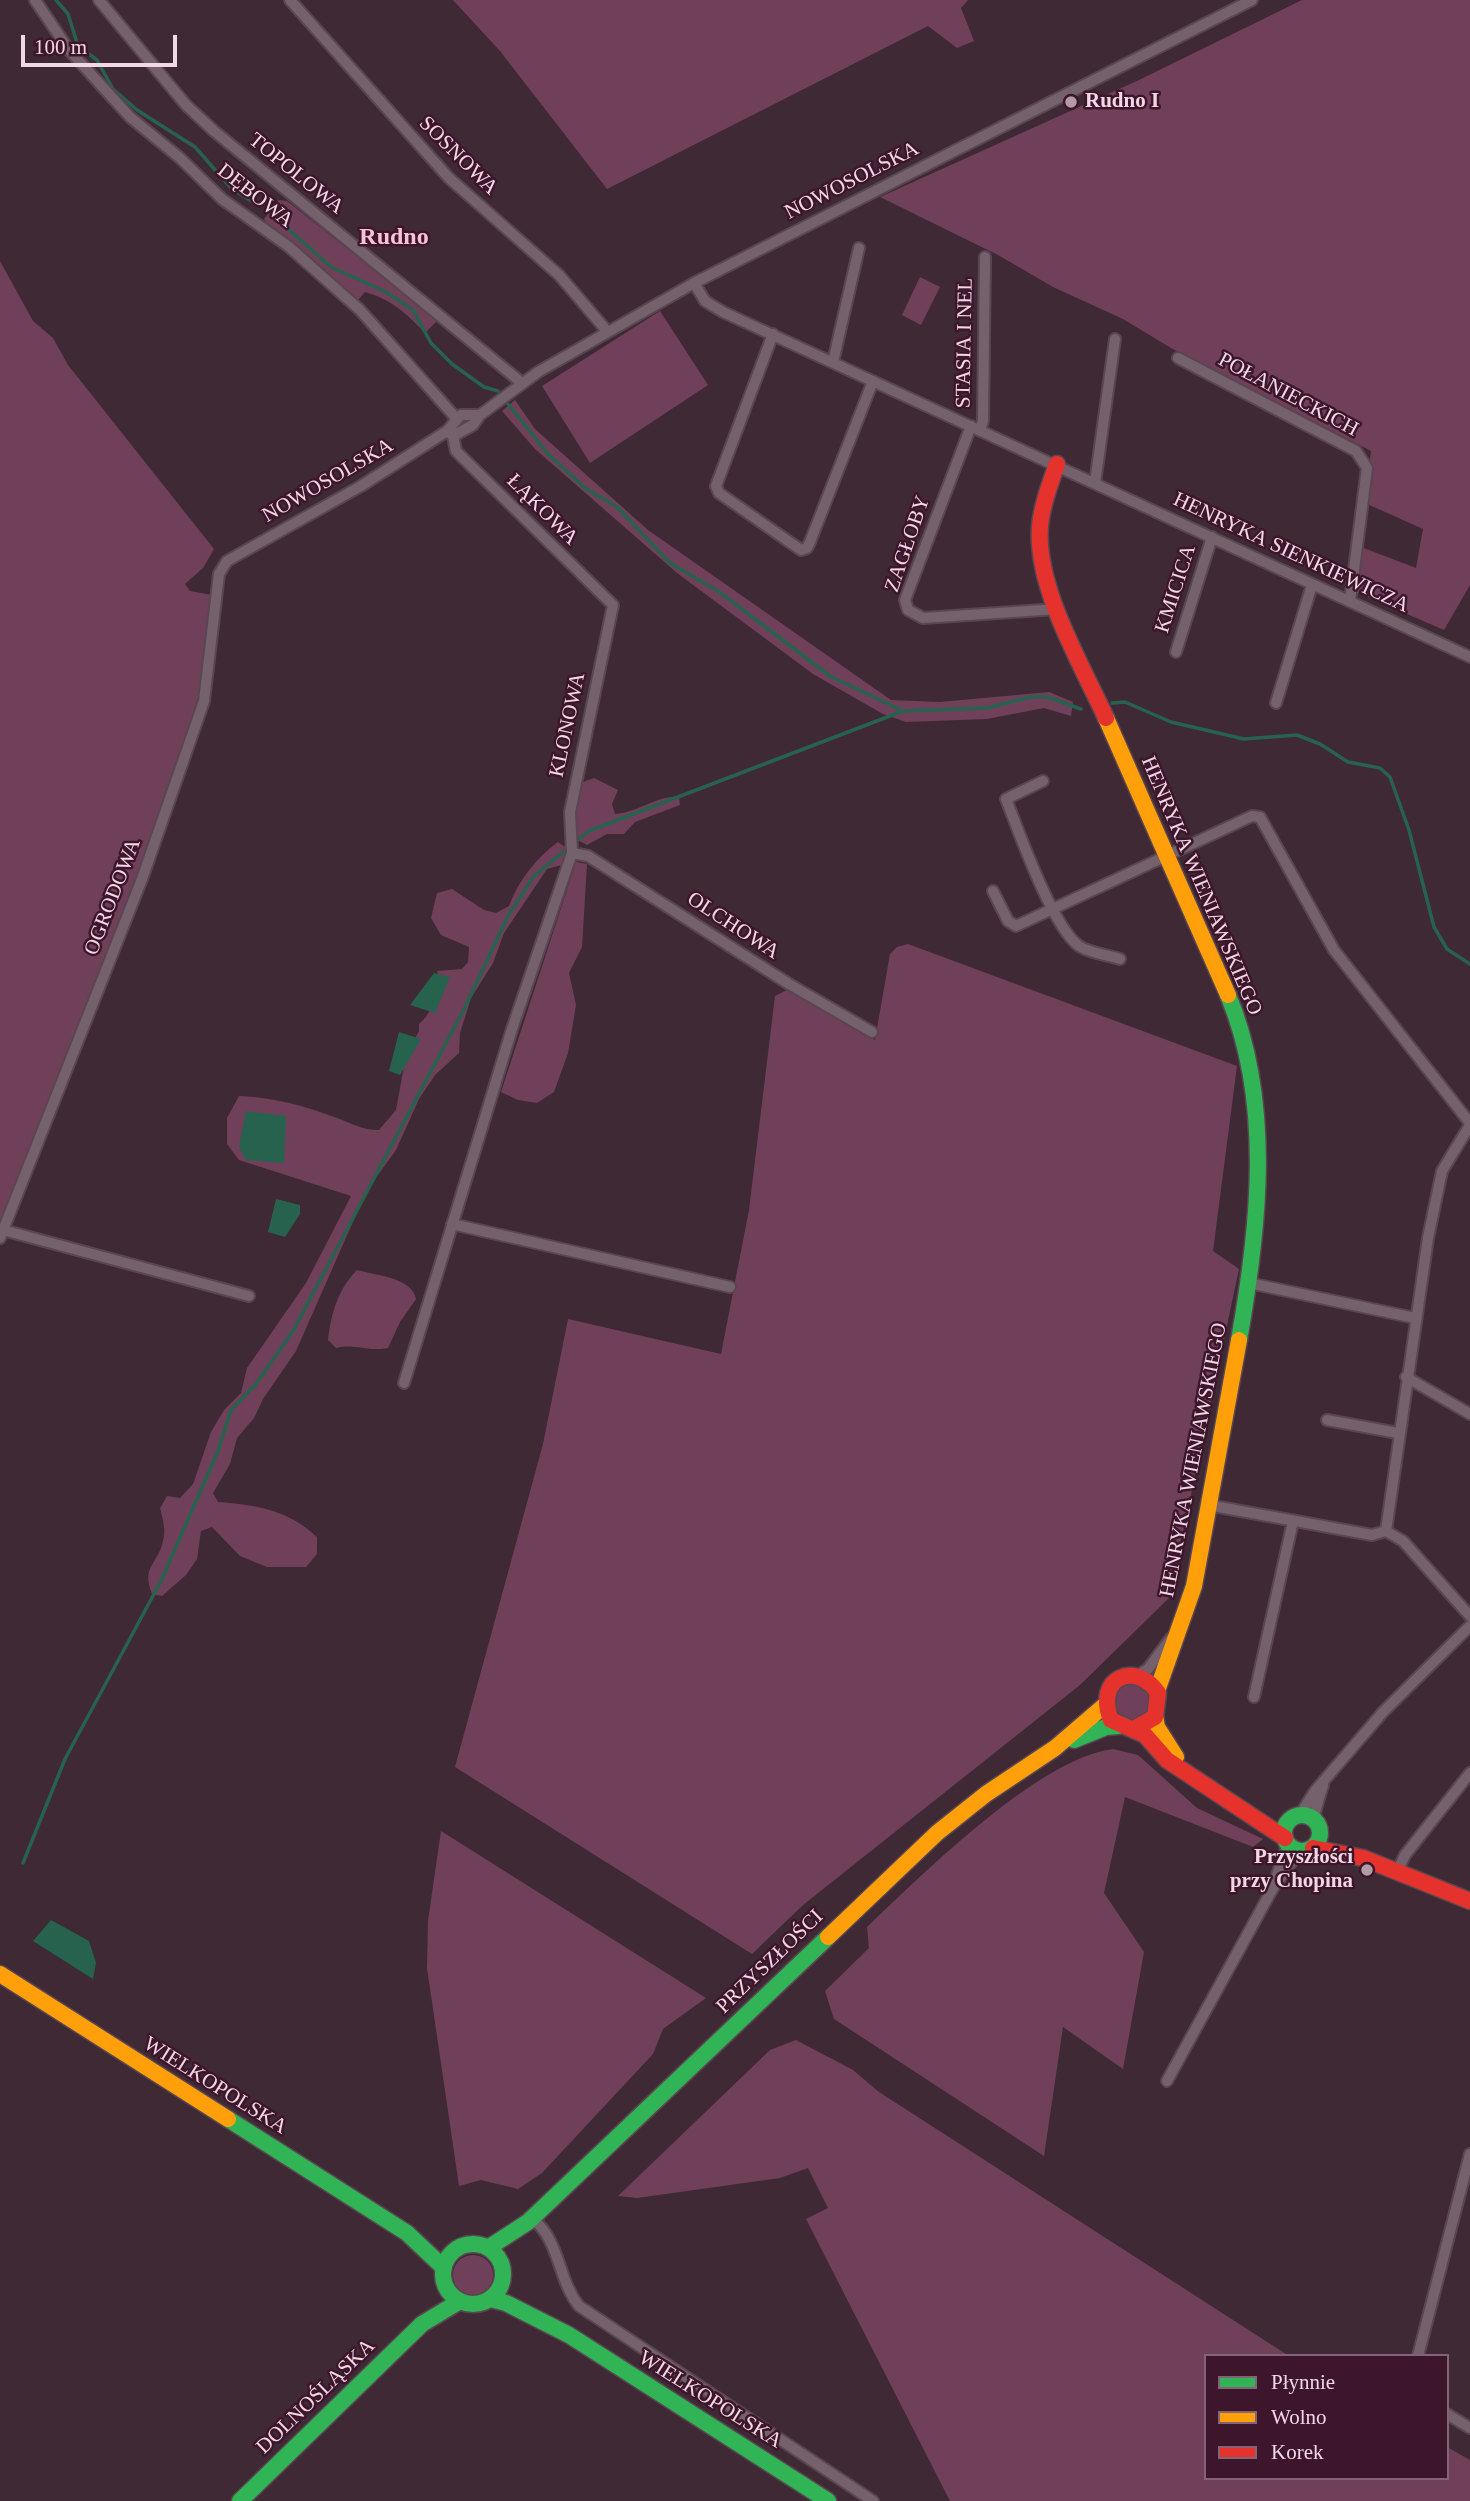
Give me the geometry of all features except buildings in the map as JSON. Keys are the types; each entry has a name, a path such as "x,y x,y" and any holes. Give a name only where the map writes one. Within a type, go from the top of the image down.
{"street":[{"name":"DĘBOWA","path":"35,0 69,50 130,117 180,158 222,199 288,246 360,310 456,418"},
{"name":"TOPOLOWA","path":"99,0 186,105 214,131 522,383"},
{"name":"SOSNOWA","path":"290,0 449,178 559,275 607,331"},
{"name":"NOWOSOLSKA","path":"227,561 450,434 473,425 480,415 522,383 607,331 694,283 1252,0"},
{"path":"834,362 859,248"},
{"name":"STASIA I NEL","path":"976,428 983,421 985,257"},
{"name":"HENRYKA SIENKIEWICZA","path":"694,283 702,297 713,307 1470,657"},
{"path":"773,334 716,486 719,493 801,550 807,548 810,542 873,381"},
{"path":"1095,483 1115,339"},
{"name":"POŁANIECKICH","path":"1178,358 1356,451 1367,468 1350,601"},
{"path":"456,418 471,414 480,415"},
{"name":"NOWOSOLSKA","path":"450,434 456,418"},
{"name":"ZAGŁOBY","path":"976,428 905,600 908,610 923,618 1058,609"},
{"name":"ŁĄKOWA","path":"450,434 456,451 613,605"},
{"name":"HENRYKA WIENIAWSKIEGO","path":"1057,464 1038,522 1044,568 1058,609 1165,855 1210,950 1240,1026 1249,1059 1259,1159 1249,1283 1194,1586 1157,1691"},
{"name":"KMICICA","path":"1176,652 1212,537"},
{"name":"OGRODOWA","path":"1,1234 142,879 204,701 218,583 227,561"},
{"path":"1276,703 1312,585"},
{"name":"KLONOWA","path":"572,853 569,836 570,811 613,605"},
{"path":"1043,781 1006,799 1053,908 1068,934 1080,947 1120,959"},
{"path":"993,891 1008,921 1016,926 1252,816 1260,817 1334,950 1470,1124 1442,1171 1415,1318 1386,1531"},
{"path":"404,1382 543,934 572,853"},
{"name":"OLCHOWA","path":"572,853 588,856 789,985 872,1032"},
{"path":"452,1224 730,1287"},
{"path":"1,1234 249,1296"},
{"path":"1249,1283 1415,1318"},
{"path":"1406,1377 1470,1414"},
{"path":"1327,1420 1398,1433"},
{"path":"1209,1505 1372,1535 1386,1531 1403,1541 1470,1616"},
{"path":"1254,1697 1293,1521"},
{"path":"1273,1888 1286,1840 1285,1828 1383,1712 1470,1626"},
{"name":"HENRYKA WIENIAWSKIEGO","path":"1138,1675 1147,1669 1180,1628"},
{"path":"1135,1729 1150,1723 1155,1716 1158,1708 1157,1691 1146,1678 1129,1675 1108,1688 1105,1705 1111,1720 1118,1726 1135,1729 1187,1774 1286,1840 1309,1849 1363,1858 1470,1901"},
{"name":"PRZYSZŁOŚCI","path":"488,2248 530,2220 937,1833 986,1794 1055,1748 1105,1705"},
{"path":"1155,1716 1163,1738 1187,1774"},
{"name":"PRZYSZŁOŚCI","path":"1055,1748 1106,1727 1118,1726"},
{"path":"1397,1872 1405,1855 1466,1784 1470,1773"},
{"path":"1167,2081 1273,1888 1296,1856 1309,1849 1320,1837 1315,1812 1323,1783"},
{"path":"1246,1811 1297,1816 1318,1825 1363,1858"},
{"name":"WIELKOPOLSKA","path":"0,1974 407,2233 444,2268"},
{"path":"1420,2354 1470,2154"},
{"path":"530,2220 549,2236 561,2277 579,2306 873,2501"},
{"name":"PRZYSZŁOŚCI","path":"501,2264 530,2220"},
{"name":"WIELKOPOLSKA","path":"407,2233 457,2250"},
{"path":"470,2244 488,2248 501,2264 503,2281 491,2299 477,2304 460,2301 446,2288 444,2268 457,2250 470,2244"},
{"name":"WIELKOPOLSKA","path":"503,2281 512,2293 569,2335 828,2501"},
{"name":"DOLNOŚLĄSKA","path":"240,2501 422,2324 446,2288"},
{"name":"WIELKOPOLSKA","path":"491,2299 506,2303 569,2335"},
{"name":"DOLNOŚLĄSKA","path":"422,2324 460,2301"},
{"path":"1449,2415 1470,2428"}],"shaded area":[{"path":"453,0 968,0 961,8 974,41 957,48 928,26 607,189 500,51"},
{"path":"1302,0 1470,0 1470,585 1444,630 1354,591 1361,547 1416,568 1423,529 1365,503 1371,451 1171,348 1123,319 1053,287 998,255 880,197 1139,80"},
{"path":"279,200 287,201 438,320 425,333 405,314 383,299 365,292 358,300 269,227 264,219"},
{"path":"0,261 33,321 53,338 68,365 214,549 203,568 185,584 190,591 212,595 202,699 0,1244"},
{"path":"920,277 940,287 921,325 902,315"},
{"path":"660,311 708,385 590,463 542,386"},
{"path":"515,400 535,429 648,530 891,700 940,702 1049,692 1073,702 1071,716 1044,708 987,719 906,722 883,714 813,674 677,573 535,449 502,411"},
{"path":"594,778 618,790 612,804 615,814 671,797 679,797 680,805 635,822 624,834 607,834 587,845 576,839 572,828 583,782"},
{"path":"558,842 568,849 565,864 547,869 504,933 493,963 471,998 460,1033 459,1053 435,1075 419,1099 396,1150 367,1190 296,1351 263,1399 254,1418 237,1438 230,1464 213,1493 218,1502 259,1507 295,1521 317,1537 317,1554 306,1567 267,1567 240,1556 212,1527 201,1531 197,1559 186,1575 162,1596 152,1594 149,1571 164,1537 160,1508 167,1496 180,1498 193,1484 211,1432 224,1410 241,1393 247,1368 306,1283 351,1196 239,1160 227,1144 227,1118 239,1096 301,1106 362,1128 379,1130 396,1110 406,1055 419,1031 419,1024 426,1017 442,988 437,971 462,969 468,962 469,947 441,935 431,918 437,893 452,889 484,910 496,913 509,906 529,871 542,855"},
{"path":"576,862 587,864 582,947 569,973 576,1005 568,1053 554,1092 537,1103 518,1100 501,1092"},
{"path":"908,944 1237,1066 1213,1251 1239,1269 1169,1598 1080,1685 803,1905 752,1954 455,1767 543,1444 568,1319 721,1354 749,1210 775,996 789,989 875,1040 890,954 897,947"},
{"path":"434,973 450,977 435,1013 410,1005"},
{"path":"399,1032 421,1039 400,1075 389,1071"},
{"path":"246,1111 286,1116 284,1163 246,1160 239,1147"},
{"path":"276,1199 300,1205 300,1214 285,1237 268,1232"},
{"path":"357,1270 401,1282 408,1286 416,1299 400,1322 388,1348 336,1348 328,1340 336,1302"},
{"path":"1132,1682 1146,1688 1152,1702 1146,1716 1132,1722 1118,1716 1112,1702 1118,1688"},
{"path":"1113,1749 1138,1755 1197,1808 1263,1839 1253,1847 1125,1797 1104,1893 1144,1952 1123,2069 1063,2027 1044,2156 834,2019 825,1991 869,1948 867,1927 949,1850 1017,1796 1051,1773 1083,1757"},
{"path":"441,1831 706,1998 663,2029 653,2054 542,2173 518,2189 481,2180 459,2186 427,1968 428,1921"},
{"path":"51,1920 89,1941 96,1963 93,1979 33,1941"},
{"path":"796,2040 853,2070 879,2092 1286,2354 1204,2354 1204,2480 1449,2480 1449,2448 1470,2460 1470,2501 950,2501 806,2219 828,2208 808,2168 780,2178 637,2198 618,2196 770,2050"},
{"path":"473,2255 481,2256 487,2261 492,2267 492,2283 487,2289 481,2294 473,2295 465,2294 459,2289 454,2283 453,2275 454,2267 459,2261 465,2256"}],"waterway":[{"path":"56,0 68,14 78,46 97,60 113,89 137,110 195,147 232,189 258,205"},
{"path":"270,213 331,267 386,292 413,310 431,343 452,364 484,387 498,391"},
{"path":"507,403 548,454 585,488 617,507 670,563 718,591 830,676 903,711 987,708 1031,697 1047,697 1081,709"},
{"path":"1112,703 1125,702 1171,722 1244,739 1297,735 1320,744 1348,762 1380,768 1390,777 1409,830 1434,927 1447,949 1470,964"},
{"path":"574,843 589,831 903,711"},
{"path":"23,1863 65,1759 161,1581 218,1451 231,1410 256,1384 293,1331 465,1007 509,914 534,876 568,848"}],"traffic: fast":[{"path":"1228,995 1242,1036 1252,1079 1257,1122 1256,1210 1239,1340"},
{"path":"1074,1740 1106,1727 1118,1726"},
{"path":"1302,1815 1315,1820 1320,1833 1315,1846 1302,1851 1289,1846 1284,1833 1289,1820 1302,1815"},
{"path":"488,2248 528,2222 828,1937"},
{"path":"228,2119 407,2233 444,2268"},
{"path":"473,2244 490,2249 498,2257 503,2274 498,2291 490,2299 473,2304 456,2299 448,2291 443,2274 448,2257 456,2249 473,2244"},
{"path":"491,2299 506,2303 569,2335 828,2501"},
{"path":"240,2501 422,2324 460,2301"}],"traffic: slow":[{"path":"1106,718 1228,995"},
{"path":"1157,1691 1194,1586 1239,1340"},
{"path":"828,1937 937,1833 986,1794 1055,1748 1105,1705"},
{"path":"1155,1716 1157,1727 1176,1757"},
{"path":"0,1974 228,2119"}],"traffic: jam":[{"path":"1057,464 1044,502 1040,550 1052,599 1106,718"},
{"path":"1134,1729 1155,1717 1158,1693 1149,1683 1129,1676 1120,1678 1108,1693 1107,1705 1111,1720 1145,1735 1167,1760 1285,1838"},
{"path":"1313,1848 1363,1858 1470,1901"}],"place":[{"name":"Rudno I","path":"1071,102"},
{"name":"Przyszłości przy Chopina","path":"1367,1870"}],"district":[{"name":"Rudno","path":"394,238"}]}
